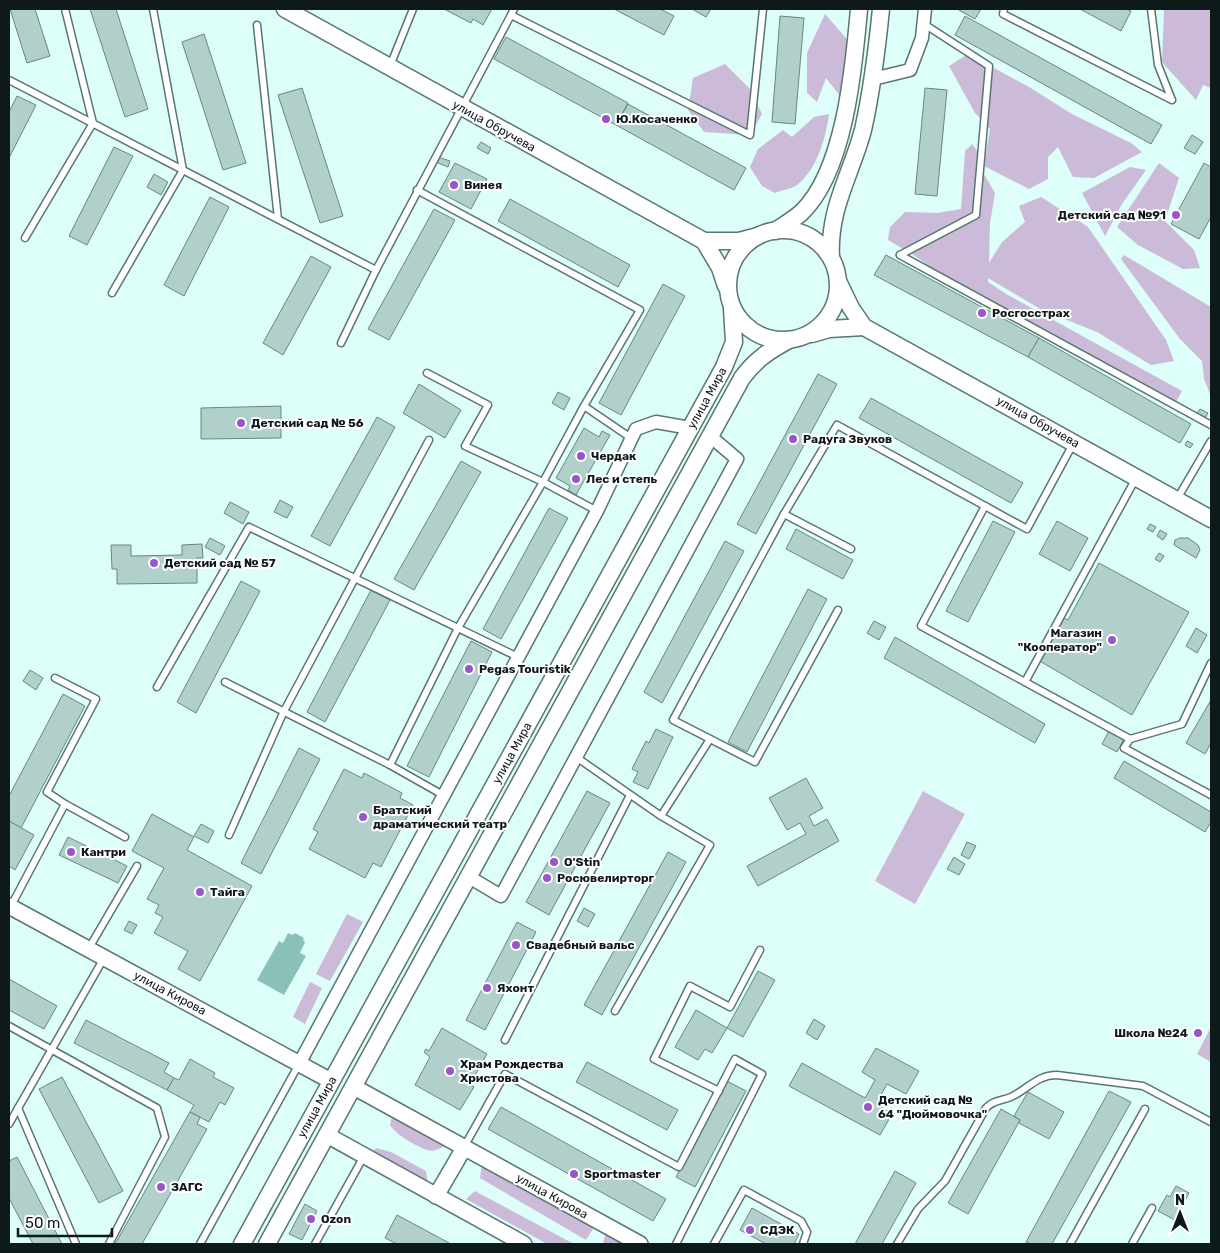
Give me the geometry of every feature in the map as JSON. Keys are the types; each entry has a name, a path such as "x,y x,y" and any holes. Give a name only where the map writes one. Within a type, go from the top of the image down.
{"main road":[{"name":"улица Обручева","path":"285,9 704,241 739,241 758,236"},
{"path":"727,288 729,270 737,254 758,236 775,231 801,212 810,202 827,170 836,147 849,94 860,9"},
{"path":"806,336 824,323 830,314 838,292 838,281 831,258 830,234 834,213 862,130 873,79 881,9"},
{"path":"775,231 801,233 813,239 831,258"},
{"path":"704,241 720,268 732,309 744,325 760,336 779,341 829,329 864,327"},
{"name":"улица Обручева","path":"838,281 851,308 864,327 1137,476 1211,519"},
{"name":"улица Мира","path":"242,1244 730,355 735,330 732,309"},
{"name":"улица Мира","path":"267,1244 710,436 751,365 789,340"},
{"path":"381,992 401,1002"}],"street":[{"path":"873,79 910,70 922,38 925,9"},
{"path":"299,1064 598,510 636,429 656,422 690,428"},
{"path":"469,877 501,896 737,459 710,436"},
{"name":"улица Кирова","path":"9,906 331,1081"},
{"name":"улица Кирова","path":"354,1087 640,1244"},
{"path":"327,1135 518,1243"},
{"path":"436,1196 464,1148"}],"lane":[{"path":"25,238 93,123 66,9"},
{"path":"112,293 183,170 153,9"},
{"path":"390,67 413,9"},
{"path":"342,343 376,270 417,190 514,9"},
{"path":"510,16 750,135 763,9"},
{"path":"1004,9 1003,14 1172,100 1158,65 1151,9"},
{"path":"923,24 989,66 976,215 900,255 1211,425"},
{"path":"257,25 278,219"},
{"path":"9,80 376,270"},
{"path":"390,765 458,628 640,310 417,190"},
{"path":"427,373 488,405 465,446 598,510"},
{"path":"584,406 631,438"},
{"path":"838,610 755,762 673,720 784,514 837,425 1027,529 1074,442"},
{"path":"229,835 284,712 429,440"},
{"path":"1177,500 1211,441"},
{"path":"1025,682 1137,476"},
{"path":"985,506 920,626 1130,739"},
{"path":"784,514 851,549"},
{"path":"157,687 249,527 518,657"},
{"path":"1211,664 1182,724 1130,739 1124,748 1211,795"},
{"path":"55,678 96,699 47,792 125,837"},
{"path":"225,682 390,765 443,795"},
{"path":"661,816 710,739"},
{"path":"576,757 661,816 710,845 615,1011"},
{"path":"505,1040 630,795"},
{"path":"9,906 65,804"},
{"path":"88,949 137,866"},
{"path":"719,1091 654,1059 690,986 730,1007 760,950"},
{"path":"9,1124 104,958"},
{"path":"9,1026 157,1108 165,1137 109,1244"},
{"path":"464,1148 505,1074 679,1167 735,1058 762,1074 676,1244"},
{"path":"200,1244 299,1064"},
{"path":"897,1244 918,1209 945,1181 986,1108 995,1101 1013,1096 1044,1076 1057,1075 1143,1086 1211,1122"},
{"path":"18,1108 76,1244"},
{"path":"1070,1244 1145,1109"},
{"path":"314,1244 365,1156"},
{"path":"714,1244 744,1190 801,1221 807,1232 802,1244"},
{"path":"1132,1244 1152,1208"}],"shaded area":[{"path":"1164,9 1211,9 1211,88 1203,85 1196,100 1162,62"},
{"path":"825,14 852,45 841,97 826,78 817,102 807,93 807,53"},
{"path":"968,54 1029,87 1072,114 1131,143 1142,152 1094,178 1073,177 1058,147 1048,157 1048,179 1029,189 984,166 990,129 975,113 949,66"},
{"path":"725,64 750,89 762,114 750,135 704,132 688,110 693,78"},
{"path":"829,114 826,133 819,152 804,179 795,186 775,193 762,186 750,167 758,149 783,130 792,137 814,117"},
{"path":"972,144 978,152 981,169 995,193 990,223 989,263 1002,242 1025,222 1019,206 1041,197 1088,227 1166,340 1174,361 1151,365 1097,332 1042,310 988,278 988,282 1006,294 1182,391 1173,408 1034,330 978,293 960,288 915,256 888,240 890,227 905,212 937,213 961,209 965,151"},
{"path":"1159,163 1179,178 1165,221 1194,250 1200,268 1183,269 1138,245 1117,227"},
{"path":"1130,167 1146,170 1122,204 1105,236 1082,193"},
{"path":"1124,255 1211,307 1210,394 1204,379 1202,361 1180,339 1121,259"},
{"path":"923,791 965,814 915,904 875,881"},
{"path":"347,914 363,922 330,981 316,974"},
{"path":"288,933 293,935 295,933 304,938 305,942 300,953 306,956 284,995 257,980 279,941 283,943"},
{"path":"310,982 322,988 305,1024 293,1017"},
{"path":"1211,1027 1211,1062 1197,1054"},
{"path":"392,1116 446,1145 429,1151 412,1143 397,1133 390,1125"},
{"path":"376,1148 391,1152 426,1171 428,1184 371,1154"},
{"path":"482,1163 596,1224 586,1240 480,1178"},
{"path":"475,1191 574,1244 547,1244 466,1199"},
{"path":"606,1229 633,1244 603,1244"}],"building":[{"path":"10,9 35,9 50,56 27,63"},
{"path":"90,9 116,9 148,109 125,117"},
{"path":"444,9 492,9 483,25 473,19 471,23"},
{"path":"614,9 660,9 674,16 664,35"},
{"path":"692,9 711,9 706,17"},
{"path":"957,9 981,9 975,19"},
{"path":"1080,9 1126,9 1131,11 1121,31"},
{"path":"780,16 804,18 795,124 772,122"},
{"path":"965,16 1162,125 1151,144 955,35"},
{"path":"204,34 246,163 223,170 182,42"},
{"path":"506,37 628,103 616,125 494,59"},
{"path":"302,88 343,216 320,223 278,95"},
{"path":"925,88 947,90 937,196 915,194"},
{"path":"17,96 36,105 9,158 9,112"},
{"path":"628,104 746,168 734,190 616,125"},
{"path":"1192,135 1203,142 1195,154 1184,148"},
{"path":"481,142 491,148 488,154 477,148"},
{"path":"114,147 133,156 87,245 69,236"},
{"path":"438,157 450,161 448,167 436,162"},
{"path":"455,163 487,179 471,209 439,192"},
{"path":"1204,163 1211,167 1211,217 1199,239 1171,224"},
{"path":"154,174 168,182 161,195 147,187"},
{"path":"210,197 229,207 184,296 164,285"},
{"path":"510,199 630,265 618,287 498,221"},
{"path":"434,209 455,220 389,340 368,329"},
{"path":"886,255 1039,338 1028,357 874,275"},
{"path":"311,256 331,267 283,355 263,343"},
{"path":"663,284 685,296 621,415 599,403"},
{"path":"1039,338 1191,424 1180,443 1028,357"},
{"path":"818,374 837,384 756,534 737,524"},
{"path":"419,384 461,410 445,438 403,413"},
{"path":"558,392 570,398 564,410 552,403"},
{"path":"871,398 1023,483 1011,503 859,418"},
{"name":"Детский сад № 56","path":"281,406 281,438 201,439 201,408"},
{"path":"1200,409 1208,413 1204,420 1196,415"},
{"path":"377,417 395,427 330,546 311,536"},
{"path":"584,428 599,437 602,431 610,435 576,495 568,490 570,486 556,478"},
{"path":"1187,441 1193,444 1190,448 1185,445"},
{"path":"461,461 481,472 414,590 394,579"},
{"path":"280,500 293,507 287,518 274,512"},
{"path":"230,502 249,512 243,524 224,513"},
{"path":"549,508 568,518 501,639 483,629"},
{"path":"993,521 1015,532 968,622 946,611"},
{"path":"1057,521 1088,538 1070,571 1039,554"},
{"path":"1150,524 1156,527 1153,532 1147,529"},
{"path":"796,529 853,560 843,579 786,549"},
{"path":"1160,530 1167,534 1163,540 1157,536"},
{"path":"210,538 225,546 220,555 205,547"},
{"path":"1188,538 1198,545 1200,550 1196,558 1174,545 1175,540"},
{"path":"725,541 744,551 662,703 644,692"},
{"name":"Детский сад № 57","path":"202,544 203,558 197,558 197,583 117,584 117,569 112,569 111,545 131,545 131,556 182,555 182,545"},
{"path":"1159,553 1164,556 1160,562 1155,559"},
{"name":"Магазин \"Кооператор\"","path":"1099,563 1189,612 1132,715 1038,660 1062,617 1068,620"},
{"path":"241,581 260,591 196,713 177,702"},
{"path":"808,589 827,599 747,752 728,742"},
{"path":"371,590 390,600 325,722 307,712"},
{"path":"874,621 886,627 879,640 867,633"},
{"path":"1196,628 1207,635 1197,653 1186,646"},
{"path":"895,637 1045,724 1035,743 884,658"},
{"path":"471,641 492,652 429,777 407,766"},
{"path":"30,670 43,678 36,690 23,681"},
{"path":"63,694 85,706 21,828 9,821 9,796"},
{"path":"1211,700 1211,743 1205,754 1186,743"},
{"path":"656,729 673,737 648,789 633,782 638,772 632,769 646,741 649,743"},
{"path":"1109,731 1124,739 1117,752 1102,744"},
{"path":"299,748 320,759 261,874 241,863"},
{"path":"1124,761 1211,812 1211,822 1205,832 1114,778"},
{"name":"Братский драматический театр","path":"344,769 362,778 364,773 402,793 400,798 413,805 381,867 373,863 365,878 309,849 318,832 313,829"},
{"path":"806,778 823,808 809,816 814,826 827,819 839,841 758,886 747,866 806,834 800,823 787,830 769,798"},
{"path":"587,791 610,803 549,915 526,902"},
{"name":"Тайга","path":"152,814 194,837 187,850 252,886 200,981 178,969 188,951 154,933 163,917 155,913 159,905 147,899 164,868 132,851"},
{"path":"9,821 34,835 15,870 9,866"},
{"path":"201,824 214,831 208,843 194,836"},
{"path":"68,837 127,866 118,883 59,855"},
{"path":"967,842 976,846 969,859 961,855"},
{"path":"668,852 686,862 602,1015 584,1005"},
{"path":"954,857 965,864 959,875 947,869"},
{"path":"584,908 595,914 588,927 577,921"},
{"path":"129,921 137,925 132,934 124,930"},
{"path":"517,922 536,932 485,1030 466,1020"},
{"path":"758,971 775,980 743,1037 727,1028"},
{"path":"9,979 57,1006 44,1029 9,1010"},
{"path":"696,1010 727,1028 712,1053 705,1049 698,1060 675,1047"},
{"path":"814,1019 825,1026 817,1040 806,1033"},
{"path":"86,1020 169,1063 164,1072 174,1078 167,1090 74,1043"},
{"name":"Храм Рождества Христова","path":"442,1028 487,1054 470,1084 474,1087 460,1110 415,1085 430,1057 424,1052 426,1049 429,1051"},
{"path":"876,1048 919,1071 906,1094 887,1084 876,1104 892,1114 880,1135 789,1086 802,1063 865,1098 875,1080 862,1072"},
{"path":"190,1059 215,1073 213,1077 234,1088 225,1105 220,1102 209,1122 190,1112 194,1105 167,1090 174,1078 179,1080"},
{"path":"587,1062 678,1110 667,1130 576,1082"},
{"path":"62,1077 123,1191 99,1203 39,1089"},
{"path":"727,1081 746,1091 695,1187 676,1177"},
{"path":"1109,1091 1131,1102 1052,1244 1031,1244 1026,1242"},
{"path":"1028,1092 1064,1112 1049,1139 1019,1123 1020,1120 1014,1116"},
{"path":"501,1107 666,1199 653,1221 488,1129"},
{"path":"1001,1109 1020,1120 968,1214 948,1203"},
{"name":"ЗАГС","path":"190,1112 200,1117 197,1124 207,1129 142,1244 115,1244"},
{"path":"17,1157 62,1244 33,1244 9,1198 9,1161"},
{"path":"895,1171 916,1183 882,1244 855,1244"},
{"path":"1176,1186 1189,1193 1175,1220 1158,1211 1167,1195 1170,1197"},
{"path":"305,1204 317,1211 302,1240 289,1234"},
{"path":"752,1208 799,1234 794,1244 766,1244 740,1230"},
{"path":"397,1215 451,1244 397,1244 385,1238"}],"place":[{"name":"Ю.Косаченко","path":"606,119"},
{"name":"Винея","path":"454,185"},
{"name":"Детский сад №91","path":"1176,215"},
{"name":"Росгосстрах","path":"982,313"},
{"name":"Детский сад № 56","path":"241,423"},
{"name":"Радуга Звуков","path":"793,439"},
{"name":"Чердак","path":"581,456"},
{"name":"Лес и степь","path":"576,479"},
{"name":"Детский сад № 57","path":"154,563"},
{"name":"Магазин \"Кооператор\"","path":"1112,640"},
{"name":"Pegas Touristik","path":"469,669"},
{"name":"Братский драматический театр","path":"363,817"},
{"name":"Кантри","path":"71,852"},
{"name":"O'Stin","path":"554,862"},
{"name":"Росювелирторг","path":"547,878"},
{"name":"Тайга","path":"200,892"},
{"name":"Свадебный вальс","path":"516,945"},
{"name":"Яхонт","path":"487,988"},
{"name":"Школа №24","path":"1198,1033"},
{"name":"Храм Рождества Христова","path":"450,1071"},
{"name":"Детский сад № 64 \"Дюймовочка\"","path":"868,1107"},
{"name":"Sportmaster","path":"574,1174"},
{"name":"ЗАГС","path":"161,1187"},
{"name":"Ozon","path":"311,1219"},
{"name":"СДЭК","path":"750,1230"}]}
